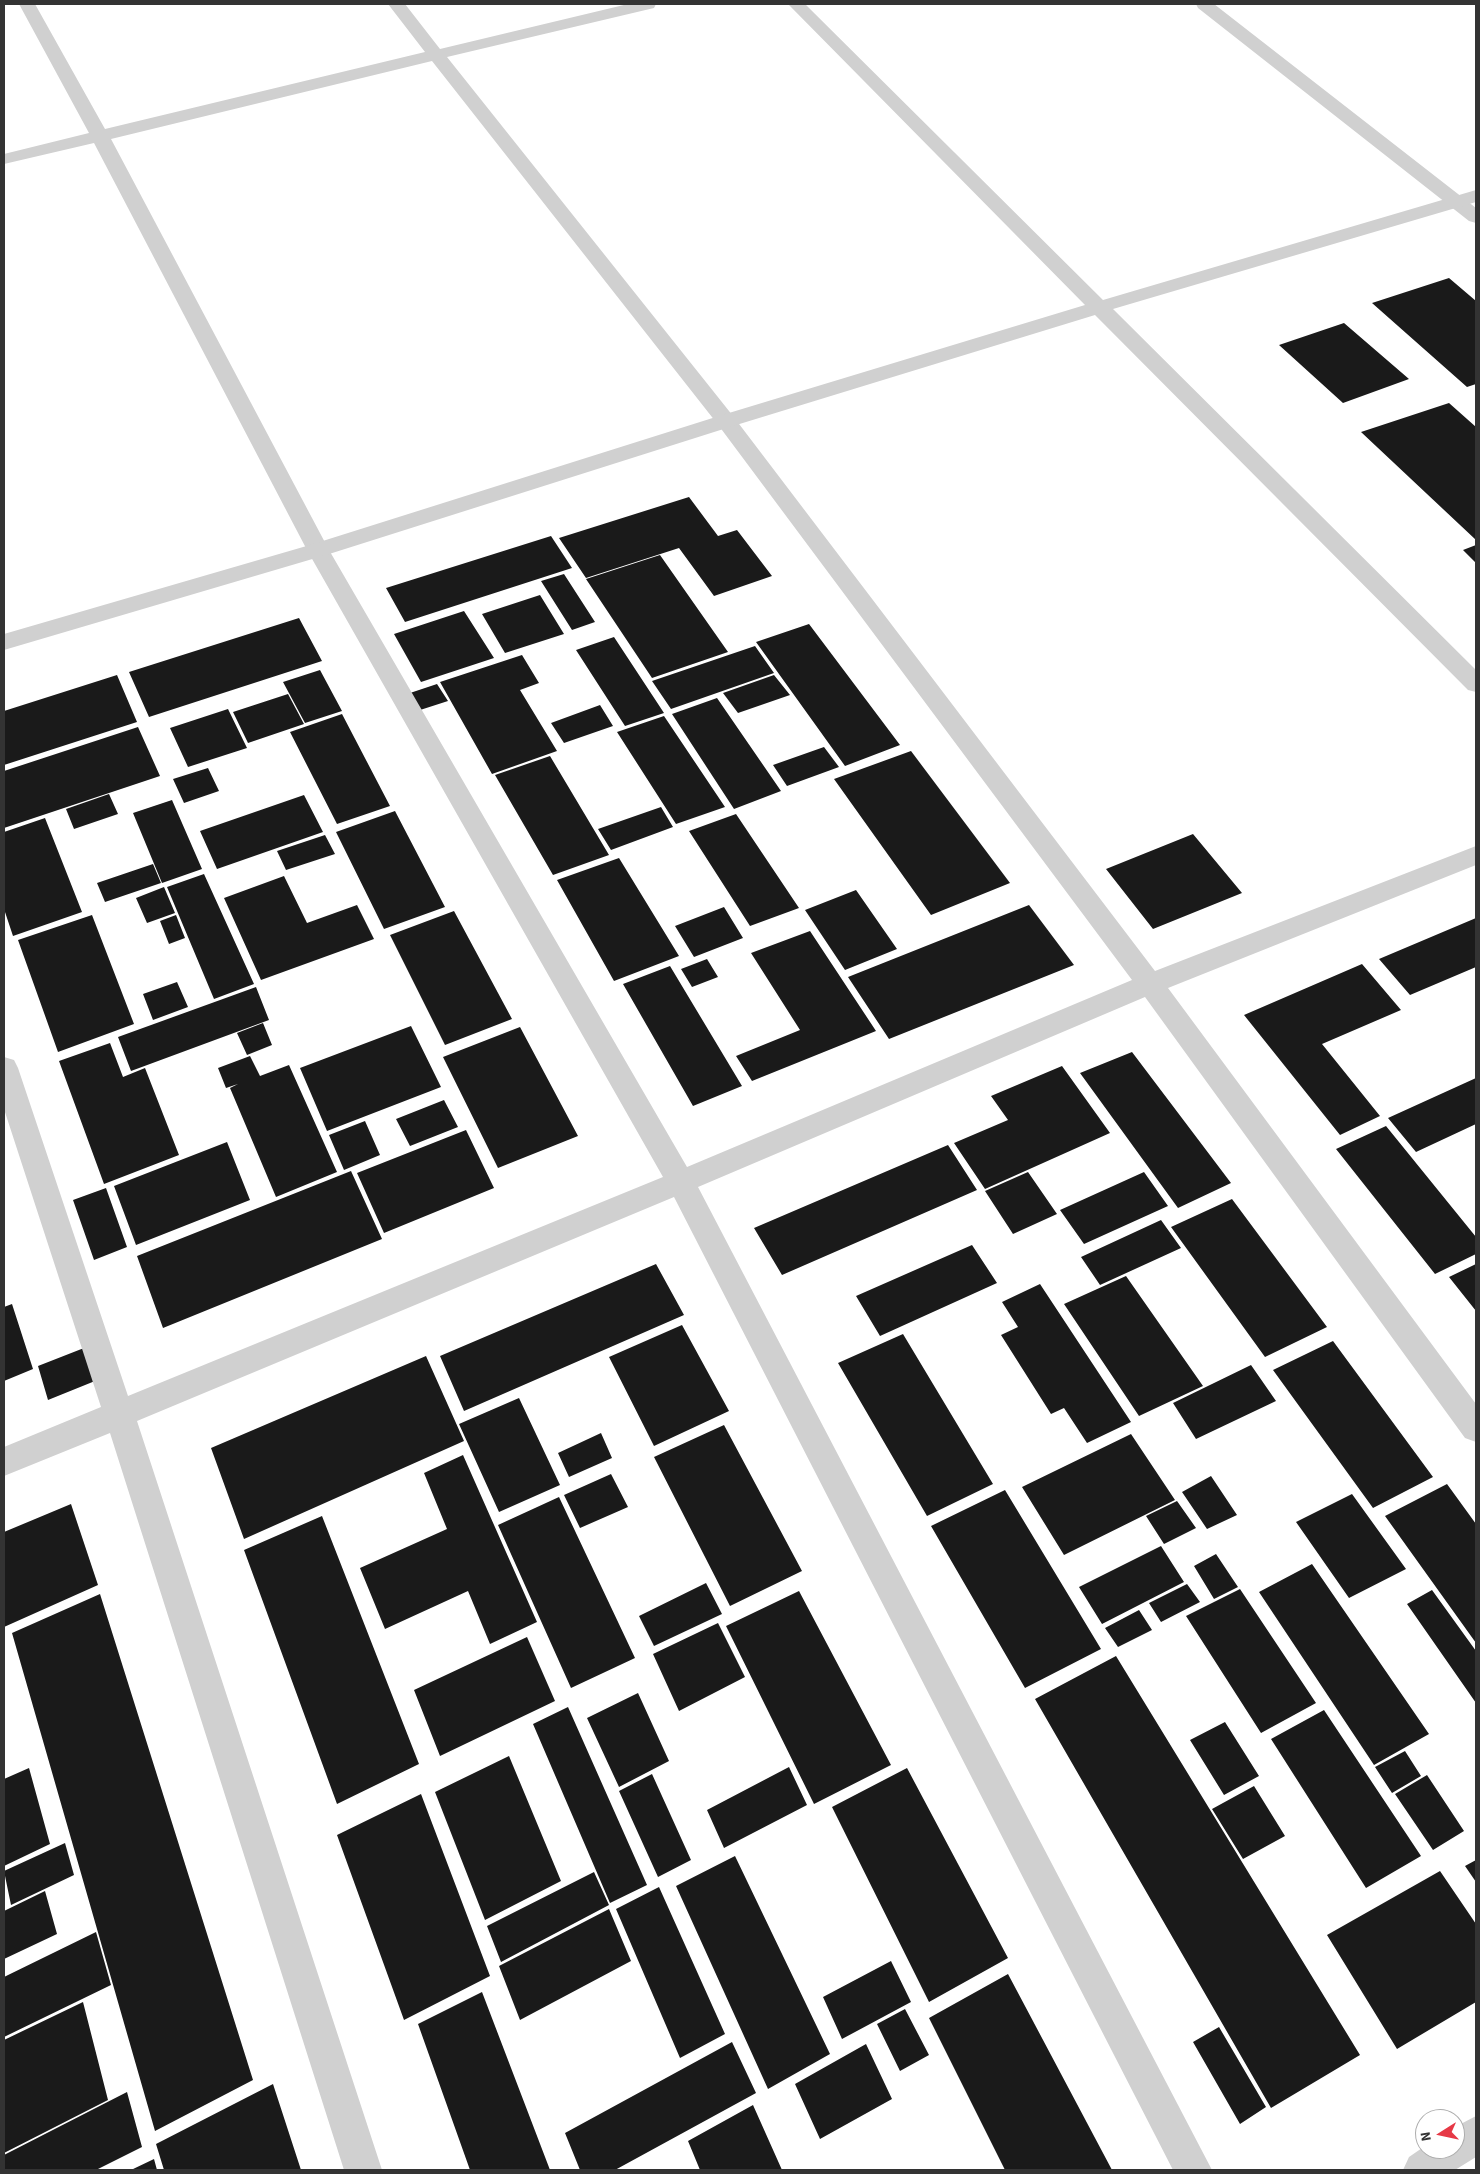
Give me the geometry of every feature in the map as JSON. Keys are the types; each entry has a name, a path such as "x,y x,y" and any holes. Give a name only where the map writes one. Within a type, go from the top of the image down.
{"street":[{"path":"27,4 100,136 318,550 681,1182 1193,2170"},
{"path":"396,4 726,421 1150,984 1476,1428"},
{"path":"4,159 648,4"},
{"path":"796,4 1476,684"},
{"path":"1204,4 1467,199 1476,217"},
{"path":"4,642 318,550 726,421 1099,307 1467,199"},
{"path":"4,1462 681,1182 1150,984 1476,855"},
{"path":"4,1068 120,1414 363,2170"},
{"path":"1465,2142 1476,2134"},
{"path":"1422,2170 1439,2159"}],"building":[{"path":"1449,278 1476,301 1476,384 1467,387 1372,303"},
{"path":"1344,323 1409,379 1343,403 1279,345"},
{"path":"1449,403 1476,427 1476,540 1361,432"},
{"path":"689,497 718,536 737,530 772,576 714,596 679,548 586,578 559,538"},
{"path":"551,536 572,568 405,622 386,588"},
{"path":"1476,545 1476,563 1463,550"},
{"path":"660,555 728,652 652,678 586,579"},
{"path":"564,574 595,622 572,630 541,581"},
{"path":"540,595 564,634 505,653 482,614"},
{"path":"464,611 494,658 421,682 394,634"},
{"path":"299,618 322,661 149,717 129,672"},
{"path":"809,624 900,745 845,766 756,642"},
{"path":"614,637 664,713 625,726 576,650"},
{"path":"755,646 774,673 671,709 652,681"},
{"path":"522,655 539,683 520,690 557,751 492,774 440,682"},
{"path":"320,670 342,711 305,723 283,682"},
{"path":"117,675 137,722 4,765 4,711"},
{"path":"774,675 790,695 738,713 723,693"},
{"path":"437,684 448,701 417,711 407,694"},
{"path":"288,694 304,724 248,743 233,712"},
{"path":"717,698 781,791 734,809 672,714"},
{"path":"600,705 613,726 564,743 551,723"},
{"path":"228,709 247,748 188,767 170,728"},
{"path":"342,714 390,806 337,824 290,732"},
{"path":"664,716 725,807 676,824 617,732"},
{"path":"138,727 160,776 4,828 4,771"},
{"path":"824,747 839,767 787,786 773,765"},
{"path":"911,751 1010,883 931,915 834,779"},
{"path":"550,756 609,855 553,875 495,775"},
{"path":"208,768 219,791 184,803 173,779"},
{"path":"109,794 118,814 74,829 66,809"},
{"path":"304,795 323,832 217,869 200,831"},
{"path":"172,800 202,869 162,883 133,813"},
{"path":"661,807 673,827 611,850 598,829"},
{"path":"395,811 445,907 384,929 336,832"},
{"path":"736,814 799,908 750,926 689,831"},
{"path":"45,818 82,912 13,936 4,909 4,832"},
{"path":"1193,834 1242,893 1153,929 1106,869"},
{"path":"325,835 335,854 286,870 277,851"},
{"path":"619,858 679,956 614,981 557,880"},
{"path":"153,864 161,883 105,902 97,883"},
{"path":"204,874 254,984 214,999 167,887"},
{"path":"284,876 307,923 357,905 374,939 261,980 224,898"},
{"path":"164,887 175,913 147,923 136,898"},
{"path":"856,890 897,949 845,970 805,910"},
{"path":"1029,905 1074,965 889,1039 848,977"},
{"path":"724,907 743,938 694,957 675,926"},
{"path":"454,911 512,1019 445,1045 390,935"},
{"path":"92,915 134,1024 58,1052 18,940"},
{"path":"176,915 185,938 169,944 160,921"},
{"path":"1476,918 1476,967 1410,995 1379,959"},
{"path":"810,931 876,1031 752,1081 736,1056 800,1030 751,953"},
{"path":"707,959 718,977 692,987 681,969"},
{"path":"1362,964 1401,1010 1322,1044 1380,1116 1340,1135 1244,1015"},
{"path":"670,966 742,1086 693,1106 623,984"},
{"path":"177,982 188,1007 153,1020 143,994"},
{"path":"256,987 269,1020 131,1071 118,1037"},
{"path":"263,1023 272,1045 247,1055 237,1033"},
{"path":"411,1026 441,1087 327,1131 300,1068"},
{"path":"520,1027 578,1136 498,1168 443,1057"},
{"path":"110,1043 123,1077 145,1068 179,1155 104,1184 59,1061"},
{"path":"1132,1052 1231,1183 1178,1208 1080,1073"},
{"path":"250,1056 260,1076 289,1065 337,1172 276,1197 230,1088 238,1084 226,1088 218,1068"},
{"path":"1062,1066 1110,1133 985,1189 954,1143 1008,1120 991,1096"},
{"path":"1476,1078 1476,1124 1416,1152 1388,1118"},
{"path":"444,1100 458,1127 410,1146 396,1119"},
{"path":"365,1121 380,1155 344,1170 329,1135"},
{"path":"1386,1126 1476,1237 1476,1254 1435,1274 1336,1149"},
{"path":"466,1130 494,1188 384,1233 357,1173"},
{"path":"227,1142 250,1200 136,1245 114,1186"},
{"path":"948,1145 977,1190 782,1275 754,1228"},
{"path":"351,1171 382,1239 163,1328 137,1256"},
{"path":"1028,1172 1057,1214 1013,1234 985,1191"},
{"path":"1144,1172 1168,1206 1084,1244 1060,1210"},
{"path":"106,1188 127,1247 94,1260 73,1200"},
{"path":"1232,1199 1327,1327 1265,1357 1171,1227"},
{"path":"1161,1220 1181,1248 1100,1285 1081,1257"},
{"path":"972,1245 997,1283 880,1336 856,1296"},
{"path":"656,1264 684,1315 464,1411 440,1356"},
{"path":"1476,1264 1476,1311 1449,1277"},
{"path":"1126,1276 1203,1386 1139,1416 1064,1304"},
{"path":"1040,1284 1131,1422 1087,1443 1064,1408 1051,1414 1001,1335 1018,1327 1002,1302"},
{"path":"12,1304 33,1369 4,1381 4,1307"},
{"path":"682,1325 729,1411 654,1446 609,1357"},
{"path":"903,1334 993,1484 927,1516 838,1363"},
{"path":"1333,1341 1433,1477 1373,1508 1273,1370"},
{"path":"84,1348 95,1381 48,1400 38,1366"},
{"path":"426,1356 464,1441 244,1539 211,1448"},
{"path":"1251,1365 1276,1401 1196,1439 1173,1403"},
{"path":"519,1398 560,1485 499,1512 459,1424"},
{"path":"724,1425 802,1571 730,1606 654,1457"},
{"path":"601,1433 612,1458 569,1477 558,1453"},
{"path":"1131,1434 1175,1500 1064,1555 1022,1487"},
{"path":"463,1455 537,1622 490,1644 468,1591 385,1629 360,1568 447,1529 424,1473"},
{"path":"611,1474 628,1507 580,1528 564,1495"},
{"path":"1211,1476 1237,1515 1207,1529 1182,1492"},
{"path":"1447,1484 1476,1524 1476,1643 1385,1516"},
{"path":"1005,1490 1101,1649 1025,1688 931,1526"},
{"path":"1352,1494 1406,1569 1349,1598 1296,1522"},
{"path":"559,1497 635,1658 571,1688 498,1525"},
{"path":"1177,1501 1196,1528 1164,1544 1146,1516"},
{"path":"71,1504 98,1585 4,1627 4,1532"},
{"path":"322,1516 419,1764 337,1804 244,1550"},
{"path":"1161,1546 1184,1582 1102,1624 1079,1587"},
{"path":"1216,1554 1238,1587 1214,1599 1194,1566"},
{"path":"1312,1564 1429,1734 1374,1765 1259,1592"},
{"path":"706,1583 722,1614 654,1646 639,1616"},
{"path":"1187,1584 1200,1602 1161,1622 1149,1603"},
{"path":"1240,1589 1316,1703 1261,1733 1186,1616"},
{"path":"1432,1590 1476,1651 1476,1703 1407,1604"},
{"path":"799,1591 891,1765 814,1804 726,1626"},
{"path":"100,1594 253,2080 155,2131 12,1633"},
{"path":"1139,1610 1152,1630 1118,1647 1105,1628"},
{"path":"718,1623 745,1677 679,1711 653,1654"},
{"path":"527,1637 555,1701 440,1756 414,1690"},
{"path":"1116,1656 1360,2055 1271,2108 1035,1699"},
{"path":"638,1693 669,1761 619,1787 587,1718"},
{"path":"568,1707 647,1885 610,1903 533,1724"},
{"path":"1324,1710 1421,1856 1366,1888 1271,1739"},
{"path":"1225,1722 1259,1776 1224,1795 1190,1740"},
{"path":"1405,1751 1421,1776 1392,1793 1375,1767"},
{"path":"509,1756 561,1881 485,1920 435,1792"},
{"path":"789,1767 807,1805 724,1848 707,1810"},
{"path":"29,1768 50,1844 4,1866 4,1779"},
{"path":"907,1768 1008,1958 929,2002 832,1807"},
{"path":"652,1774 691,1860 658,1877 619,1791"},
{"path":"1427,1775 1464,1831 1433,1850 1395,1794"},
{"path":"1254,1786 1285,1836 1243,1859 1212,1809"},
{"path":"421,1794 490,1976 404,2020 337,1835"},
{"path":"65,1843 74,1875 11,1905 4,1871"},
{"path":"735,1856 830,2054 768,2089 676,1886"},
{"path":"1476,1860 1476,1882 1465,1866"},
{"path":"1440,1871 1476,1924 1476,2002 1397,2049 1327,1935"},
{"path":"594,1872 609,1905 501,1962 487,1926"},
{"path":"659,1887 725,2034 680,2058 616,1909"},
{"path":"45,1891 57,1934 4,1959 4,1911"},
{"path":"609,1909 631,1961 520,2020 499,1966"},
{"path":"96,1932 111,1985 4,2037 4,1977"},
{"path":"891,1961 911,2002 842,2039 823,1997"},
{"path":"1008,1974 1112,2170 1005,2170 929,2018"},
{"path":"482,1992 550,2170 470,2170 418,2024"},
{"path":"83,2002 108,2100 4,2153 4,2040"},
{"path":"905,2009 929,2055 900,2071 877,2024"},
{"path":"1219,2027 1266,2107 1240,2124 1193,2042"},
{"path":"732,2042 756,2093 615,2170 580,2170 565,2133"},
{"path":"866,2044 892,2099 820,2139 795,2084"},
{"path":"273,2084 301,2170 164,2170 156,2144"},
{"path":"127,2092 142,2147 96,2170 4,2170 4,2155"},
{"path":"753,2105 782,2170 700,2170 688,2141"},
{"path":"154,2159 157,2170 131,2170"}]}
